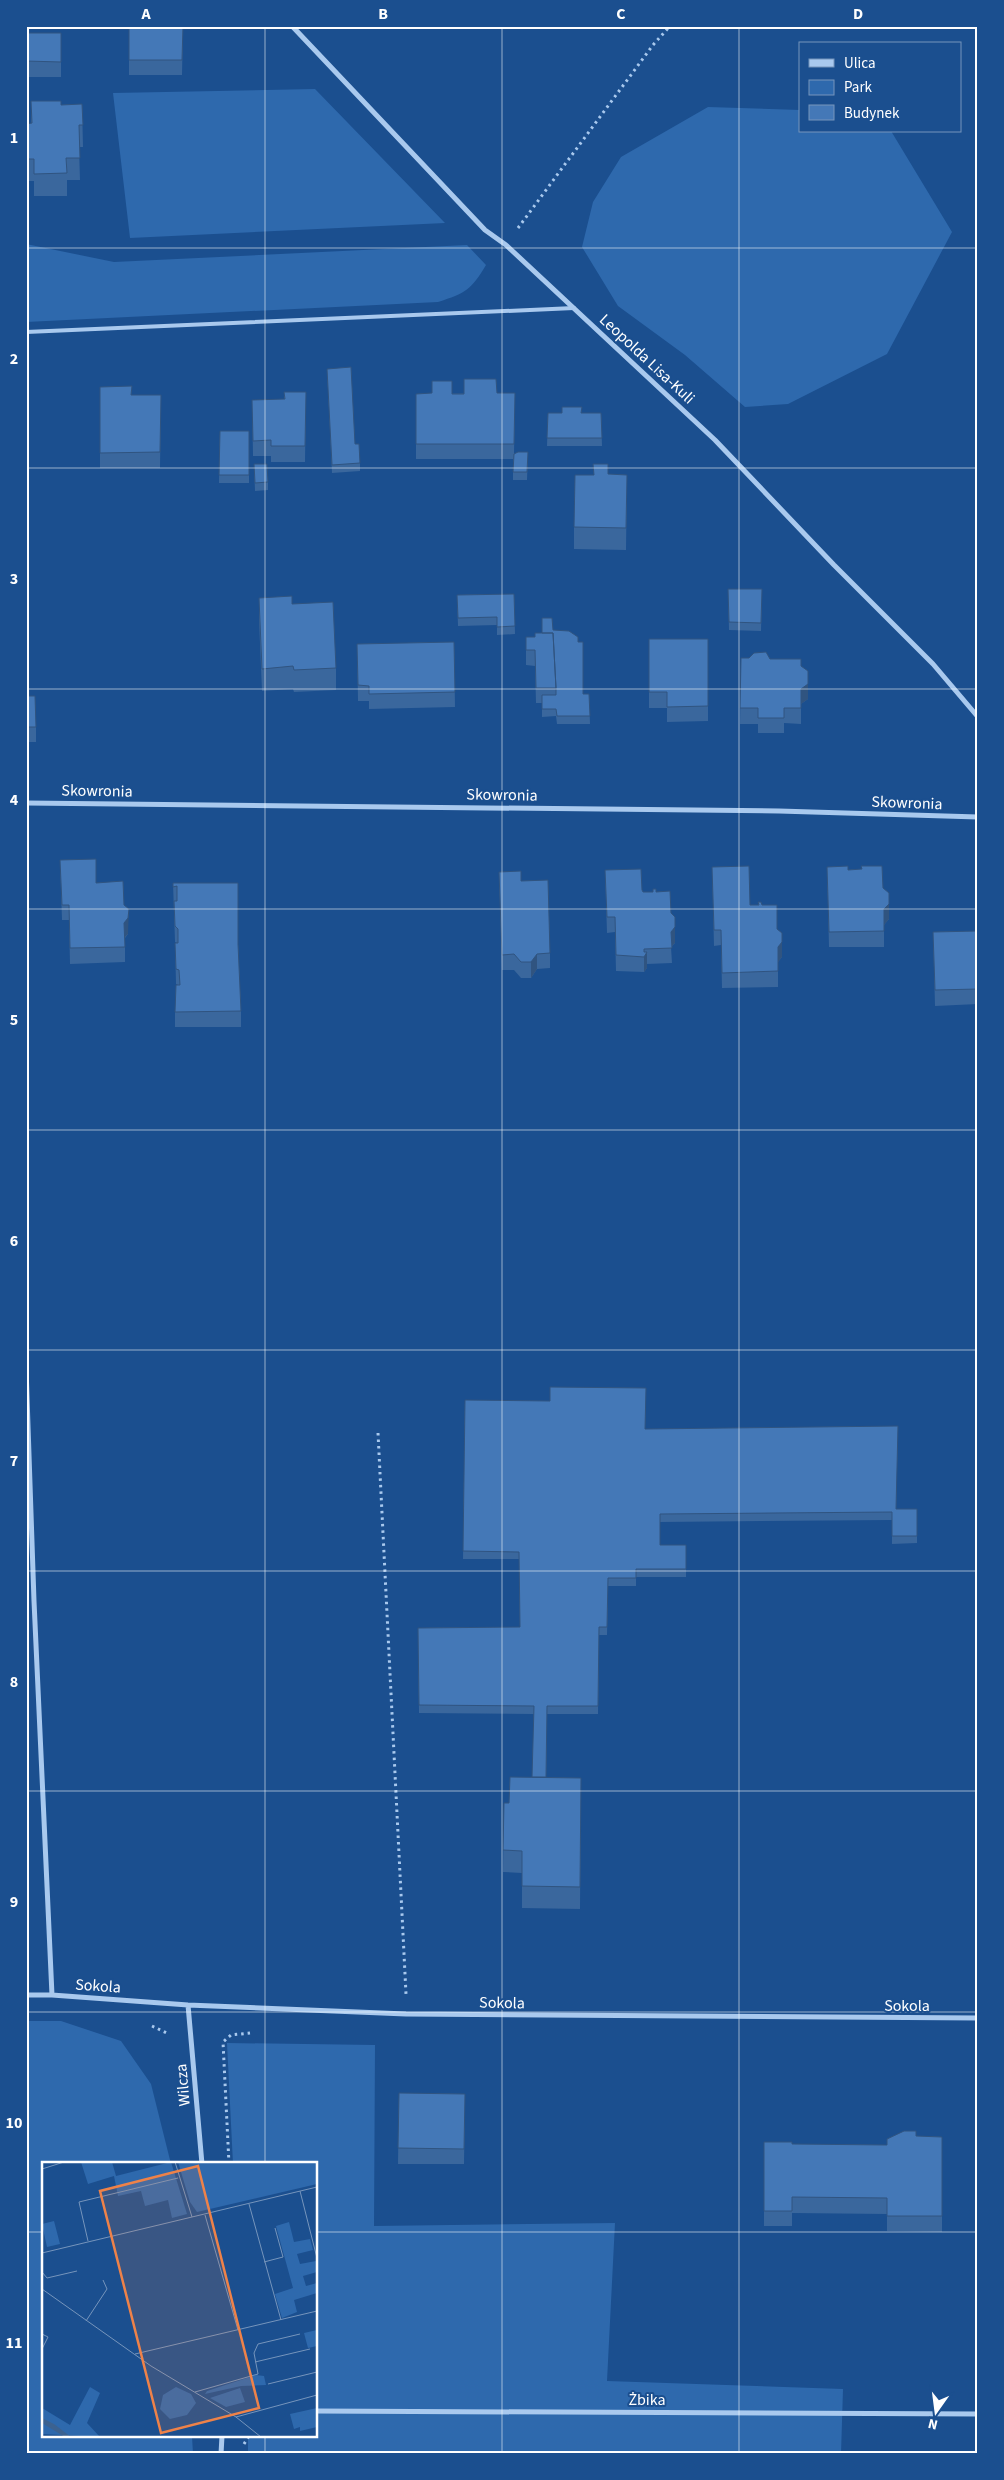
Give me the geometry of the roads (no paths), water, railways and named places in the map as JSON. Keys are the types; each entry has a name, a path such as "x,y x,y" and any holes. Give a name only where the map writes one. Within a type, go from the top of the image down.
{"street":[{"name":"Leopolda Lisa-Kuli","path":"292,26 485,230 506,245 715,440 834,566 933,664 978,717"},
{"name":"Skowronia","path":"26,803 779,811 978,817"},
{"path":"26,1367 34,1601 52,1995"},
{"name":"Sokola","path":"26,1995 52,1995 188,2005 406,2014 978,2018"},
{"name":"Wilcza","path":"188,2005 202,2162"},
{"name":"Żbika","path":"318,2411 978,2414"},
{"path":"221,2454 222,2438"}],"lane":[{"path":"26,332 574,308"}]}
